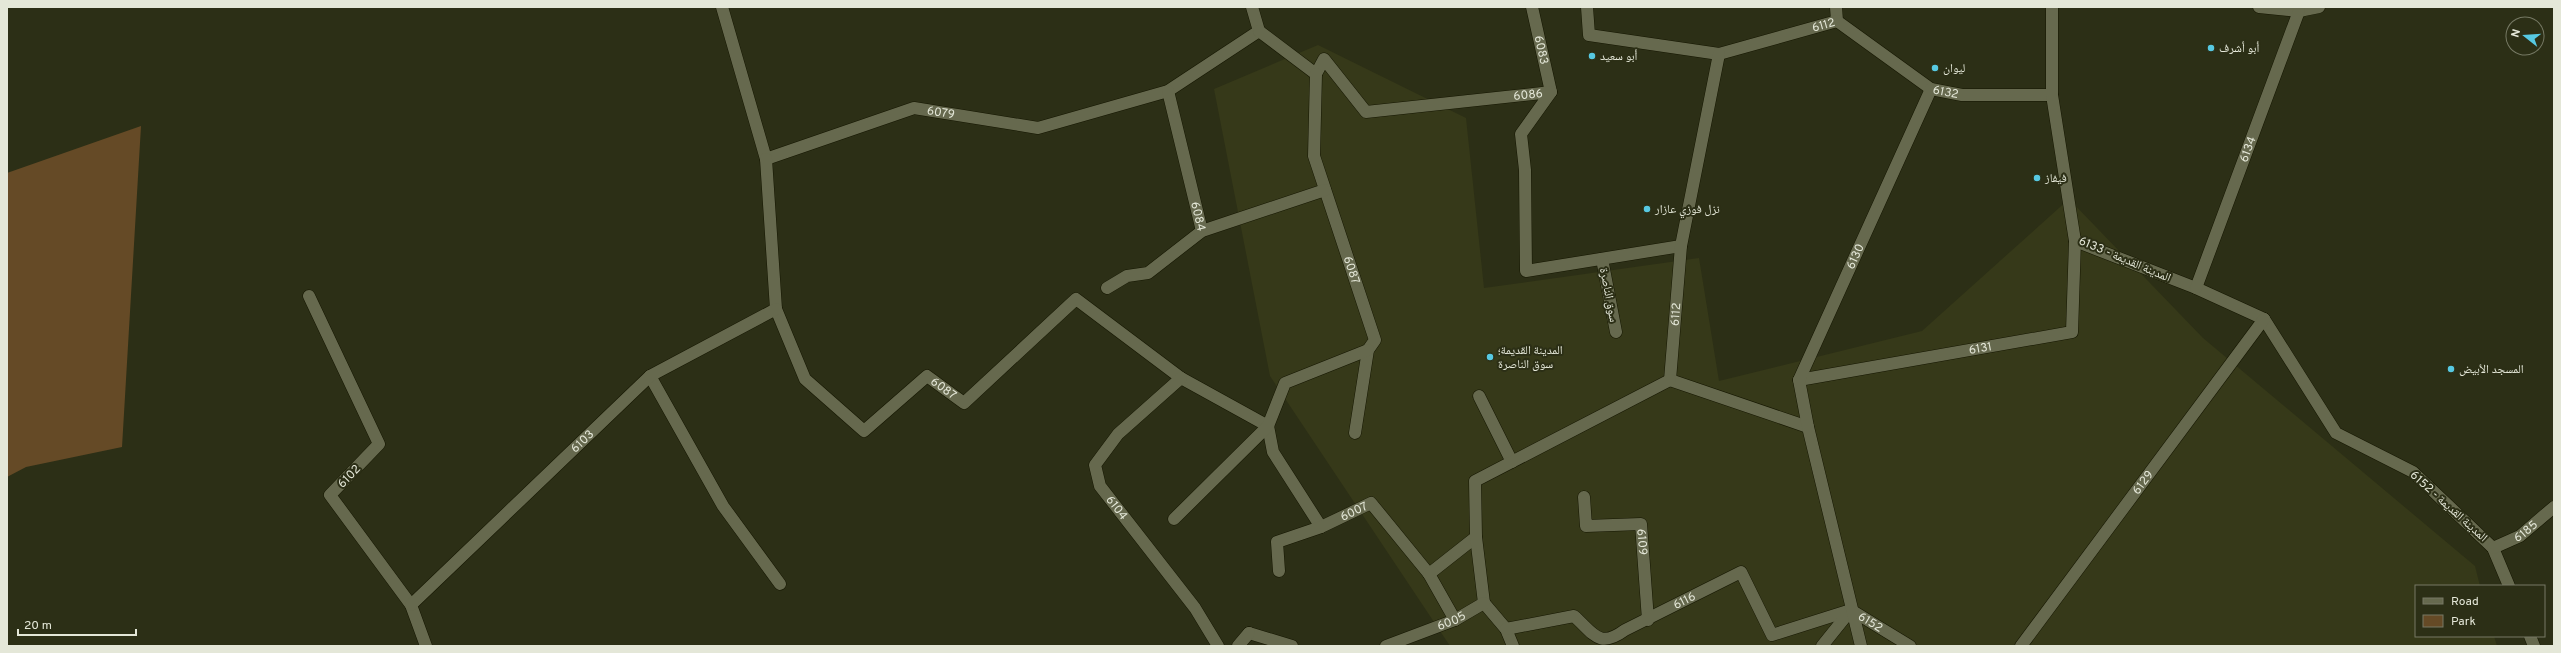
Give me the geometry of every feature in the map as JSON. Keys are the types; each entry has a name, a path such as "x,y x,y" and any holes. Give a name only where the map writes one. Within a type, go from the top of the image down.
{"street":[{"path":"722,7 766,159"},
{"path":"1252,7 1258,31 1316,74"},
{"name":"6083","path":"1532,7 1550,92"},
{"path":"1588,7 1589,35 1719,54"},
{"name":"6112","path":"1670,380 1681,246 1719,54 1837,21 1836,7"},
{"name":"المدينة القديمة - 6133","path":"2052,7 2052,95 2076,241 2196,288 2264,319"},
{"path":"2259,7 2299,11 2319,7"},
{"name":"6134","path":"2196,288 2299,11"},
{"name":"6132","path":"1837,21 1931,89 1962,95 2052,95"},
{"name":"6079","path":"766,159 914,108 1038,128 1168,90 1258,31"},
{"name":"6086","path":"1316,74 1324,59 1366,112 1550,92"},
{"name":"6087","path":"1316,74 1314,156 1374,340 1368,350 1355,433"},
{"name":"6130","path":"1799,380 1931,89"},
{"name":"6084","path":"1107,288 1127,276 1148,273 1202,231 1168,90"},
{"name":"6086","path":"1550,92 1521,134 1525,170 1526,272 1681,246"},
{"name":"6087","path":"766,159 776,309 805,379 864,431 927,376 964,403 1076,298 1181,378 1268,426"},
{"path":"1202,231 1324,190"},
{"name":"6131","path":"1799,380 2072,332 2076,241"},
{"name":"سوق الناصرة","path":"1602,259 1616,332"},
{"name":"6102","path":"309,296 379,444 330,496 411,605 426,646"},
{"name":"6103","path":"411,605 650,376 776,309"},
{"name":"المدينة القديمة - 6152","path":"2264,319 2336,433 2413,472 2493,548 2509,585"},
{"name":"6129","path":"2022,646 2264,319"},
{"path":"1174,519 1268,426 1285,383 1368,350"},
{"path":"650,376 723,506 780,584"},
{"name":"6104","path":"1181,378 1118,434 1095,465 1100,486 1195,608 1218,646"},
{"path":"1514,646 1506,629 1484,603 1476,537 1475,481 1670,380 1808,427"},
{"path":"1799,380 1808,427 1861,646"},
{"path":"1480,396 1512,462"},
{"path":"1268,426 1273,452 1321,527"},
{"name":"6109","path":"1584,497 1586,526 1641,524 1648,620"},
{"name":"6007","path":"1279,571 1277,542 1321,527 1371,503 1429,574 1455,620"},
{"name":"6185","path":"2493,548 2520,536 2554,507"},
{"path":"1429,574 1476,537"},
{"name":"6116","path":"1506,629 1574,616 1600,640 1606,641 1614,639 1625,630 1648,620 1741,572 1772,635 1852,610"},
{"name":"6005","path":"1386,646 1455,620 1484,603"},
{"path":"1822,646 1852,610"},
{"name":"6152","path":"1852,610 1910,646"},
{"path":"1238,646 1249,633"},
{"path":"1249,633 1251,646"},
{"path":"1249,633 1292,646"}],"shaded area":[{"name":"المدينة القديمة؛ سوق الناصرة","path":"1318,45 1466,118 1484,288 1699,258 1719,381 1922,331 2069,199 2203,338 2475,566 2480,585 2415,585 2415,637 2494,637 2497,646 1450,646 1270,376 1214,89"}],"green space":[{"path":"141,126 122,447 26,467 7,477 7,173"}],"place":[{"name":"أبو أشرف","path":"2211,48"},
{"name":"أبو سعيد","path":"1592,56"},
{"name":"ليوان","path":"1935,68"},
{"name":"فيفاز","path":"2037,178"},
{"name":"نزل فوزي عازار","path":"1647,209"},
{"name":"المدينة القديمة؛ سوق الناصرة","path":"1490,357"},
{"name":"المسجد الأبيض","path":"2451,369"}]}
